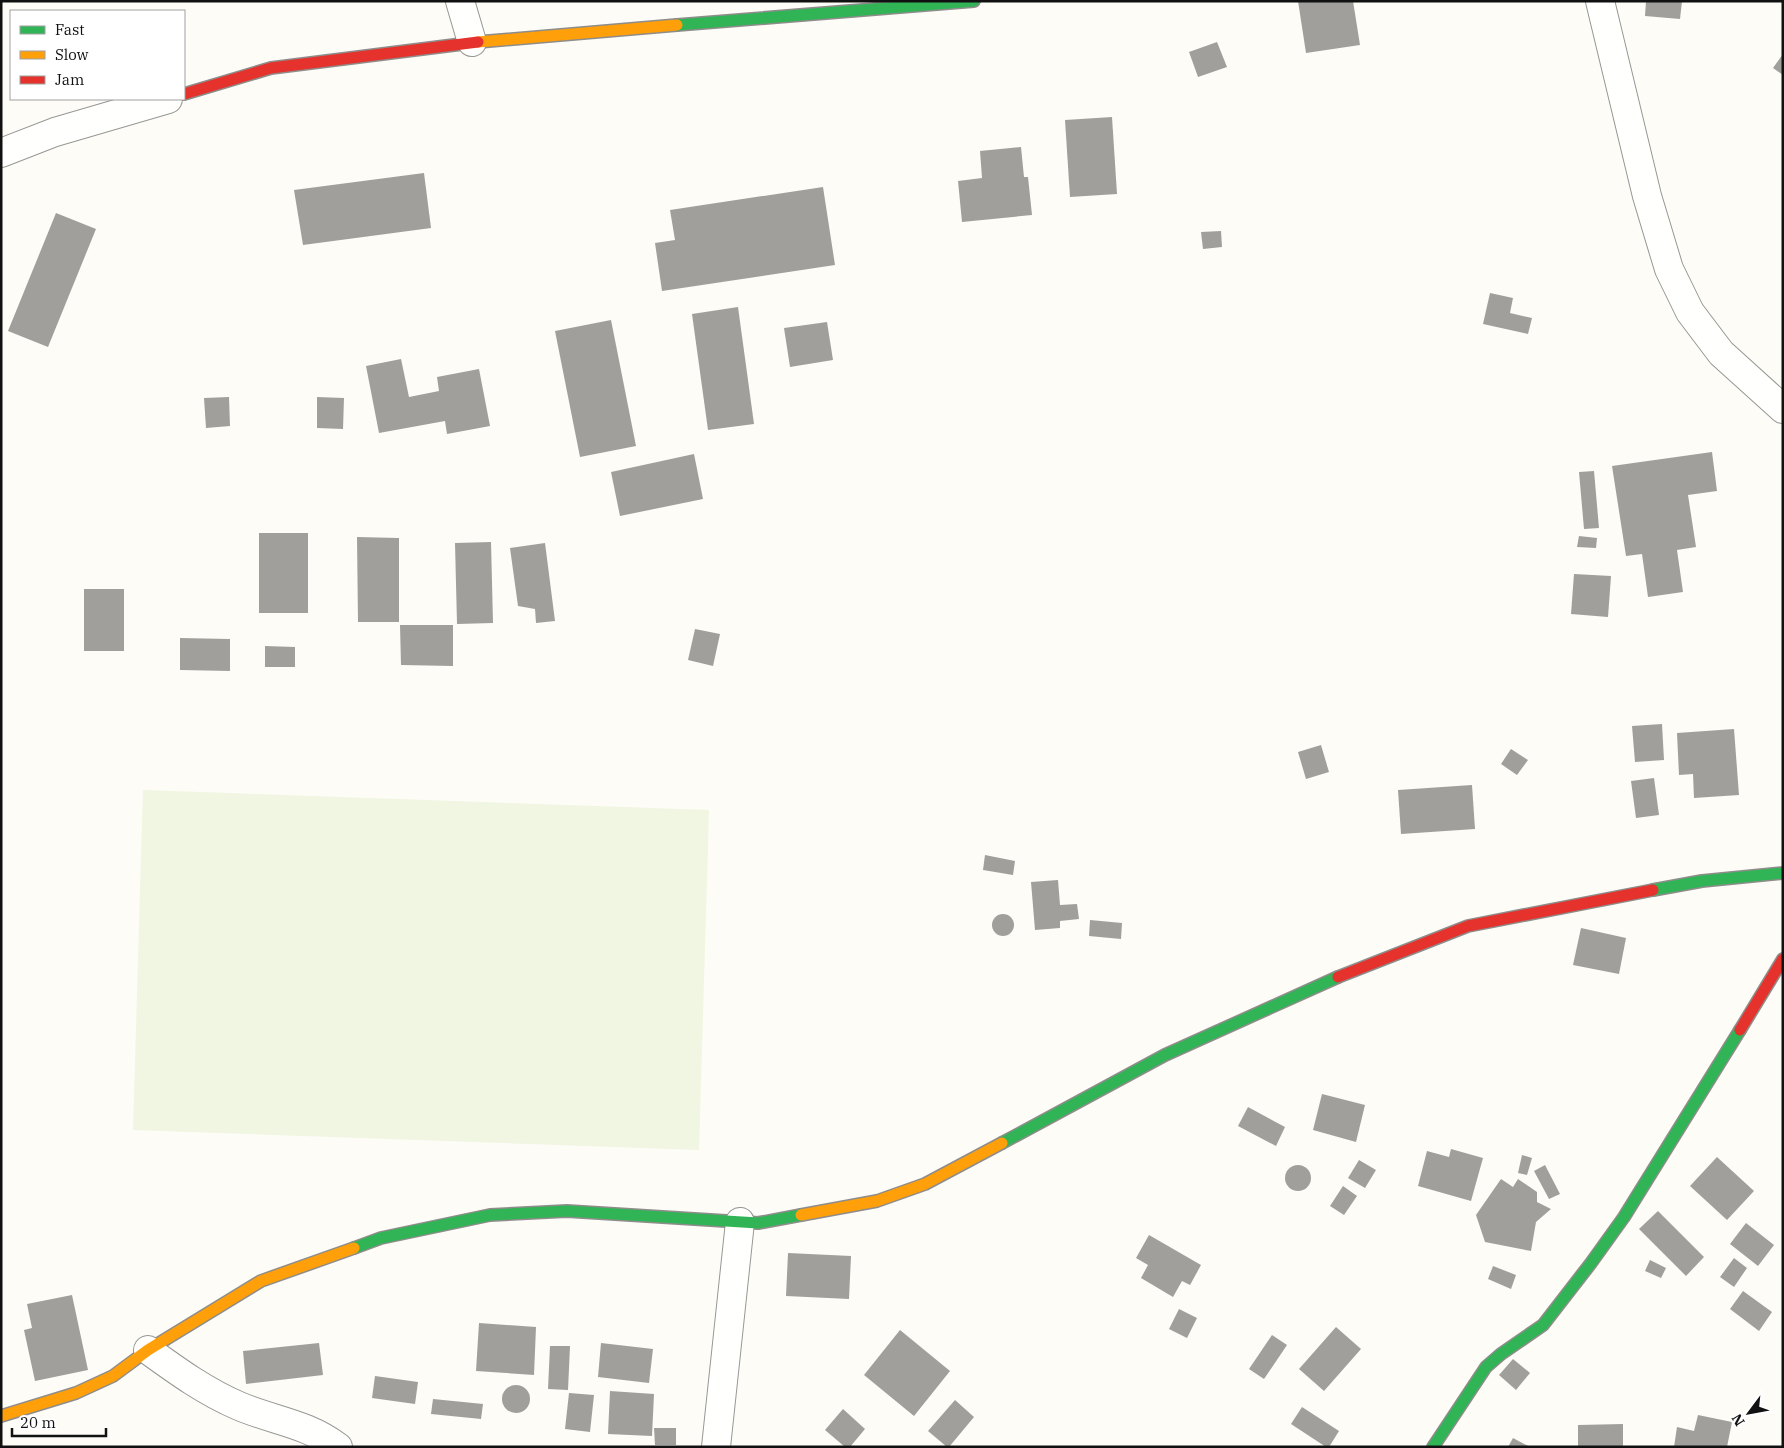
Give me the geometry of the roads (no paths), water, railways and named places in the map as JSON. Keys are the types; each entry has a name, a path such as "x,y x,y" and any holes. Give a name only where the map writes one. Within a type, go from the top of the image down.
{"street":[{"path":"460,1 472,42"},
{"path":"185,94 272,68 472,42 974,1"},
{"path":"1600,1 1647,196 1669,269 1690,312 1721,353 1783,409"},
{"path":"1,153 55,132 165,100"},
{"path":"1,1416 76,1393 113,1376 148,1350 262,1282 381,1238 490,1215 567,1211 758,1223 877,1201 925,1184 1165,1055 1323,983 1468,926 1702,881 1783,873"},
{"path":"1433,1447 1486,1367 1542,1325 1592,1263 1624,1217 1783,959"},
{"path":"716,1447 740,1222"},
{"path":"148,1350 201,1387 240,1407 311,1430 338,1447"}]}
